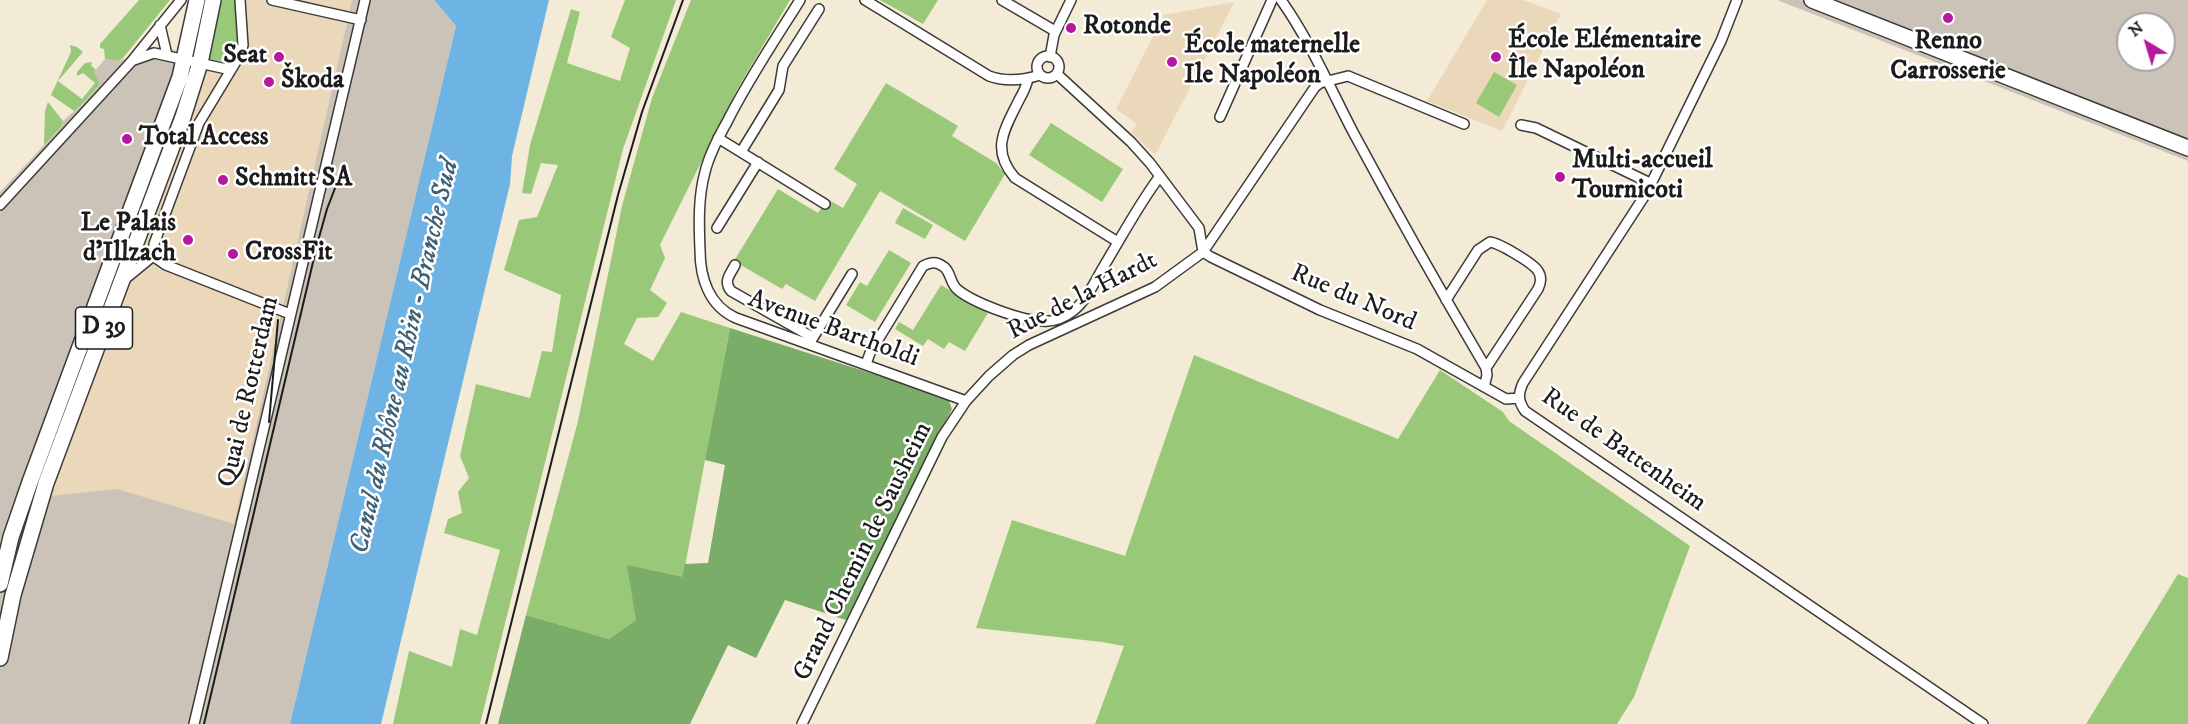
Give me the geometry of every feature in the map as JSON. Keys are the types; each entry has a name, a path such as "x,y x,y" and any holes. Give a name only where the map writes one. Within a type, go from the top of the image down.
{"main road":[{"name":"D 39","path":"0,658 13,595 37,513 183,117 193,61 197,0"},
{"name":"D 39","path":"0,584 11,537 30,482 154,148 193,61 213,0"},
{"path":"1812,0 2188,148"}],"street":[{"path":"0,205 71,120 131,62 181,0"},
{"path":"122,281 153,256 154,244 199,123 240,55 243,45 240,0"},
{"path":"272,0 361,20"},
{"name":"Quai de Rotterdam","path":"194,724 365,0"},
{"name":"Avenue Bartholdi","path":"800,0 737,102 718,138 704,174 699,226 700,260 705,284 713,301 727,314 811,340 866,364 966,401"},
{"path":"865,0 989,76 1006,80 1040,75 1047,78 1057,74"},
{"path":"1002,0 1055,31"},
{"path":"1050,57 1055,31 1071,0"},
{"path":"1220,117 1272,0"},
{"path":"1281,0 1327,81 1385,192 1486,368 1484,387"},
{"path":"1519,398 1523,383 1652,184 1721,41 1737,0"},
{"path":"741,152 779,90 783,66 819,9"},
{"path":"160,25 167,55"},
{"path":"131,62 149,54 167,55 231,70"},
{"path":"1040,75 1039,62 1045,57 1050,57 1059,64 1057,74"},
{"path":"1057,74 1131,142 1161,176 1199,228 1203,252"},
{"path":"1327,81 1348,76 1464,124"},
{"path":"1028,78 1002,137 1002,153 1007,167 1015,178 1118,242"},
{"name":"Rue de la Hardt","path":"966,401 989,376 1022,349 1155,287 1203,252 1315,87 1327,81"},
{"path":"1521,125 1536,128 1652,184"},
{"path":"718,138 825,204"},
{"path":"717,228 758,162"},
{"path":"866,364 870,353 923,266 929,262 945,267 957,289 978,303 998,308 1008,315 1033,321 1046,321 1066,315 1082,302 1161,176"},
{"path":"1199,228 1219,230"},
{"path":"1446,300 1478,250 1490,242 1497,243 1534,266 1540,274 1538,289 1486,368"},
{"name":"Rue du Nord","path":"1203,252 1217,261 1320,310 1417,349 1484,387"},
{"path":"153,256 166,265 290,314"},
{"path":"735,265 726,280 727,286 737,295 811,340 852,274"},
{"path":"747,322 757,306"},
{"name":"Rue de Battenheim","path":"1484,387 1506,399 1519,398 1525,411 1983,724"},
{"name":"Grand Chemin de Sausheim","path":"802,724 942,437 966,401"}],"shaded area":[{"path":"235,0 352,0 235,524 31,499 193,56 222,61 237,49"},
{"path":"352,0 434,0 456,26 290,724 0,724 0,192 61,127 63,121 100,84 94,72 105,59 119,61 161,46 193,56 31,498 117,489 234,524"},
{"name":"École Elémentaire Île Napoléon","path":"1487,0 1523,0 1561,14 1502,131 1427,101"},
{"path":"1777,0 2188,0 2188,161"},
{"name":"École maternelle Ile Napoléon","path":"1233,2 1155,155 1131,132 1137,124 1116,109 1164,15"}],"green space":[{"path":"139,0 170,0 123,58 119,61 105,59 104,49 100,48 100,44"},
{"path":"218,0 235,0 238,25 235,52 223,61 209,59"},
{"path":"625,0 676,0 623,149 480,724 393,724 409,651 452,667 460,629 477,635 500,550 444,533 448,519 462,513 458,492 469,478 460,456 476,384 530,398 542,351 552,352 561,295 504,270 519,220 537,217 558,165 541,163 531,194 522,193 530,145 571,9 580,12 567,63 620,81 630,48 611,37"},
{"path":"691,0 790,0 738,88 660,245 665,258 650,290 667,303 658,317 637,318 624,344 653,361 681,312 730,328 683,577 636,620 609,639 526,615 578,421 622,206 652,98"},
{"path":"880,0 938,0 923,24"},
{"path":"70,45 83,52 58,81 82,99 95,83 83,73 77,76 77,72 85,63 92,62 91,65 96,70 94,72 100,84 74,111 51,95 71,52"},
{"path":"1494,72 1517,85 1499,117 1476,103"},
{"path":"886,83 958,126 952,136 996,163 1005,174 965,241 880,191 815,301 786,284 782,289 734,261 778,189 818,213 827,199 843,208 857,184 834,169"},
{"path":"48,102 63,121 61,127 44,145 45,111"},
{"path":"1051,123 1123,169 1102,202 1029,155"},
{"path":"903,208 933,225 925,239 895,223"},
{"path":"889,250 911,263 875,322 846,305 860,282 867,286"},
{"path":"941,285 988,313 965,351 949,342 944,349 928,339 923,346 895,329 899,322 913,330"},
{"path":"730,328 948,398 952,409 846,620 785,600 756,658 728,645 690,724 498,724 526,615 609,639 636,620 627,565 682,577 685,564 708,563 725,465 705,460"},
{"path":"1194,355 1398,439 1440,370 1503,412 1509,421 1690,546 1634,697 1617,724 1095,724 1124,646 976,628 1012,520 1125,556"},
{"path":"2178,574 2188,578 2188,724 2086,724"}],"water":[{"name":"Canal du Rhône au Rhin - Branche Sud","path":"434,0 549,0 512,156 510,184 381,724 290,724 456,26"}],"railway":[{"path":"486,724 618,195 642,112 683,0"},
{"path":"204,724 318,241 337,183"},
{"path":"269,422 278,320"}],"place":[{"name":"Renno Carrosserie","path":"1948,18"},
{"name":"Rotonde","path":"1071,28"},
{"name":"Seat","path":"279,57"},
{"name":"École Elémentaire Île Napoléon","path":"1496,57"},
{"name":"École maternelle Ile Napoléon","path":"1172,62"},
{"name":"Škoda","path":"269,82"},
{"name":"Total Access","path":"127,139"},
{"name":"Multi-accueil Tournicoti","path":"1560,177"},
{"name":"Schmitt SA","path":"223,180"},
{"name":"Le Palais d'Illzach","path":"188,240"},
{"name":"CrossFit","path":"233,254"}]}
